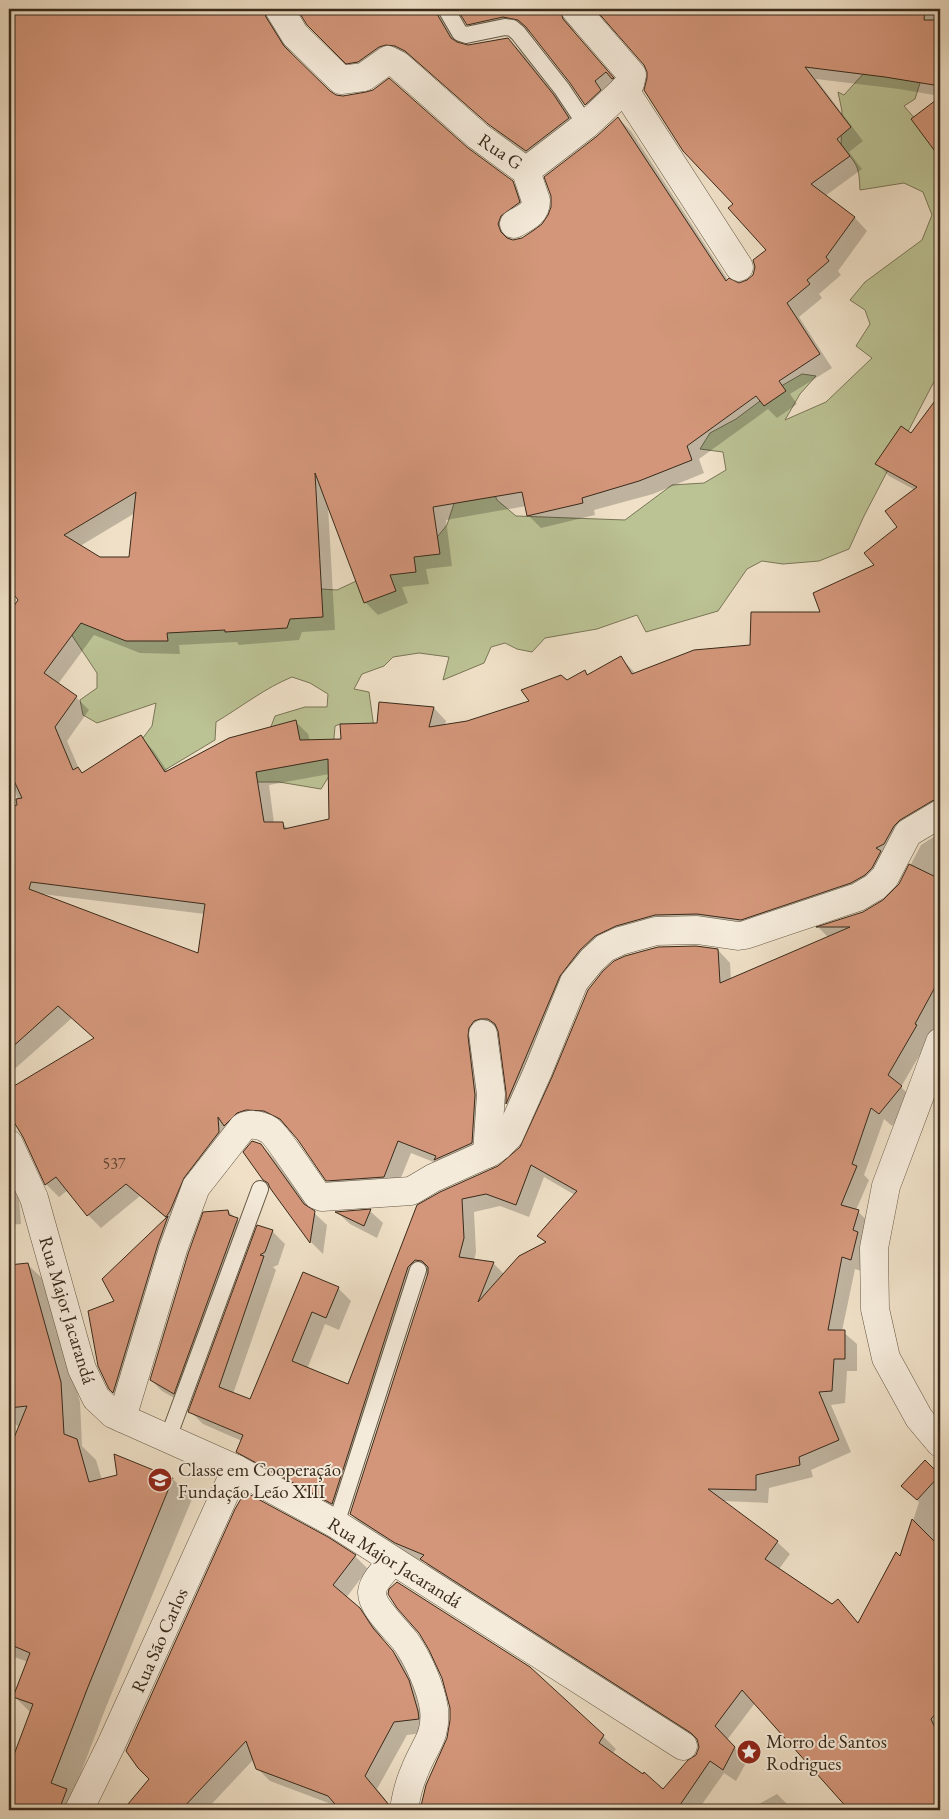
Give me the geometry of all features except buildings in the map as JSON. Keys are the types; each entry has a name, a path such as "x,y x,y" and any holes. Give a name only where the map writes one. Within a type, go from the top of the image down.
{"street":[{"name":"Rua G","path":"280,9 295,35 340,80 364,78 388,60 398,65 478,136 526,171 586,125 624,89"},
{"path":"575,9 632,75 630,84 624,89 739,267"},
{"path":"514,224 530,215 536,206 526,171"},
{"path":"122,1418 174,1249 196,1187 243,1127 248,1124 270,1130 317,1195 322,1197 411,1191 433,1178 496,1149 509,1136 574,982 592,960 605,948 620,941 656,931 697,930 738,936 745,935 858,897 875,887 885,877 908,833 940,814"},
{"path":"483,1034 491,1094 487,1154"},
{"path":"940,1042 886,1186 874,1248 875,1309 886,1358 919,1418 940,1443"},
{"name":"Rua Major Jacarandá","path":"9,1144 34,1198 82,1369 96,1398 112,1414 236,1469 336,1524 683,1746"},
{"name":"Rua São Carlos","path":"78,1810 111,1746 236,1469"},
{"path":"393,1561 374,1586 372,1594 375,1604 407,1644 427,1681 434,1707 435,1727 415,1768 404,1810"}],"lane":[{"path":"446,9 460,33 466,36 505,27 512,28 562,89 586,125"},
{"path":"168,1438 260,1189"},
{"path":"336,1524 418,1270"}],"green space":[{"path":"915,70 920,83 915,99 904,106 917,121 940,134 940,370 864,516 849,549 819,561 783,564 762,561 747,569 718,611 646,632 637,615 597,629 545,638 532,652 517,649 505,643 491,647 484,663 443,680 449,657 419,653 393,657 384,666 362,674 354,689 369,692 374,728 340,724 335,726 331,773 321,789 279,782 250,782 275,716 305,707 327,707 328,694 310,683 292,677 263,692 216,722 215,740 140,785 132,752 152,726 156,703 97,723 83,715 80,700 97,688 97,673 69,631 84,594 337,590 429,547 447,525 458,491 489,482 497,500 516,516 625,520 672,485 704,483 726,470 723,452 700,449 710,433 736,419 776,389 802,374 816,376 800,394 785,420 826,402 872,358 856,346 870,324 865,310 850,300 865,282 922,240 932,215 923,192 904,183 860,190 856,166 841,147 842,111 838,92 844,95 865,72"}],"place":[{"name":"Classe em Cooperação Fundação Leão XIII","path":"160,1480"},
{"name":"Morro de Santos Rodrigues","path":"749,1752"}]}
